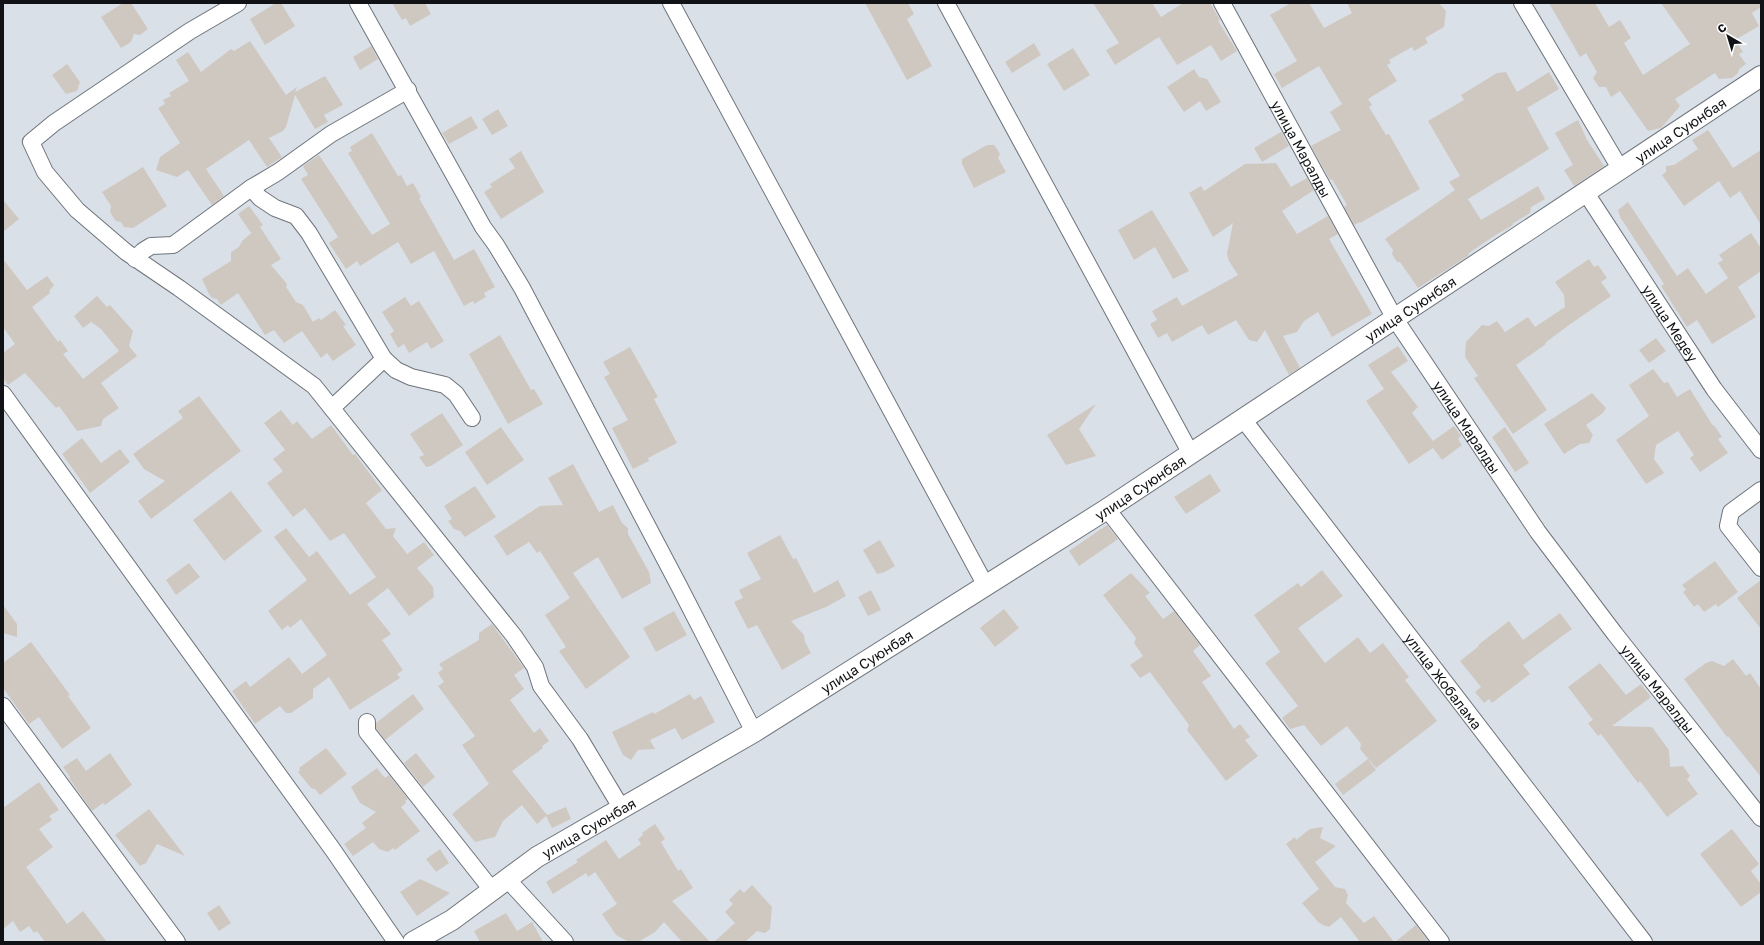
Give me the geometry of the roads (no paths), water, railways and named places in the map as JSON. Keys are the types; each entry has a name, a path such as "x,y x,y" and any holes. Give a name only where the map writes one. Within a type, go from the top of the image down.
{"street":[{"path":"238,3 190,31 54,123 31,142 45,172 76,210 136,259 179,288 314,386 514,636 535,666 541,686 580,739 622,809"},
{"path":"358,3 408,90 483,227 496,245 522,288 754,732"},
{"path":"671,3 986,586"},
{"path":"946,3 1191,454"},
{"name":"улица Маралды","path":"1222,3 1395,319 1538,532 1620,640 1761,818"},
{"path":"1522,3 1621,170"},
{"name":"улица Суюнбая","path":"413,942 452,920 537,857 754,732 1107,509 1761,76"},
{"path":"136,259 143,251 151,246 173,245 251,188 278,172 331,134 408,90"},
{"path":"251,188 260,198 274,208 296,216 309,233 384,359 396,370 411,377 445,385 456,394 472,418"},
{"name":"улица Медеу","path":"1586,192 1714,389 1761,450"},
{"path":"332,408 384,359"},
{"path":"3,394 329,844 396,942"},
{"name":"улица Жобалама","path":"1243,419 1644,942"},
{"path":"1761,490 1731,512 1728,526 1761,568"},
{"path":"1107,509 1441,942"},
{"path":"3,706 178,942"},
{"path":"367,722 367,732 499,884 565,942"}]}
